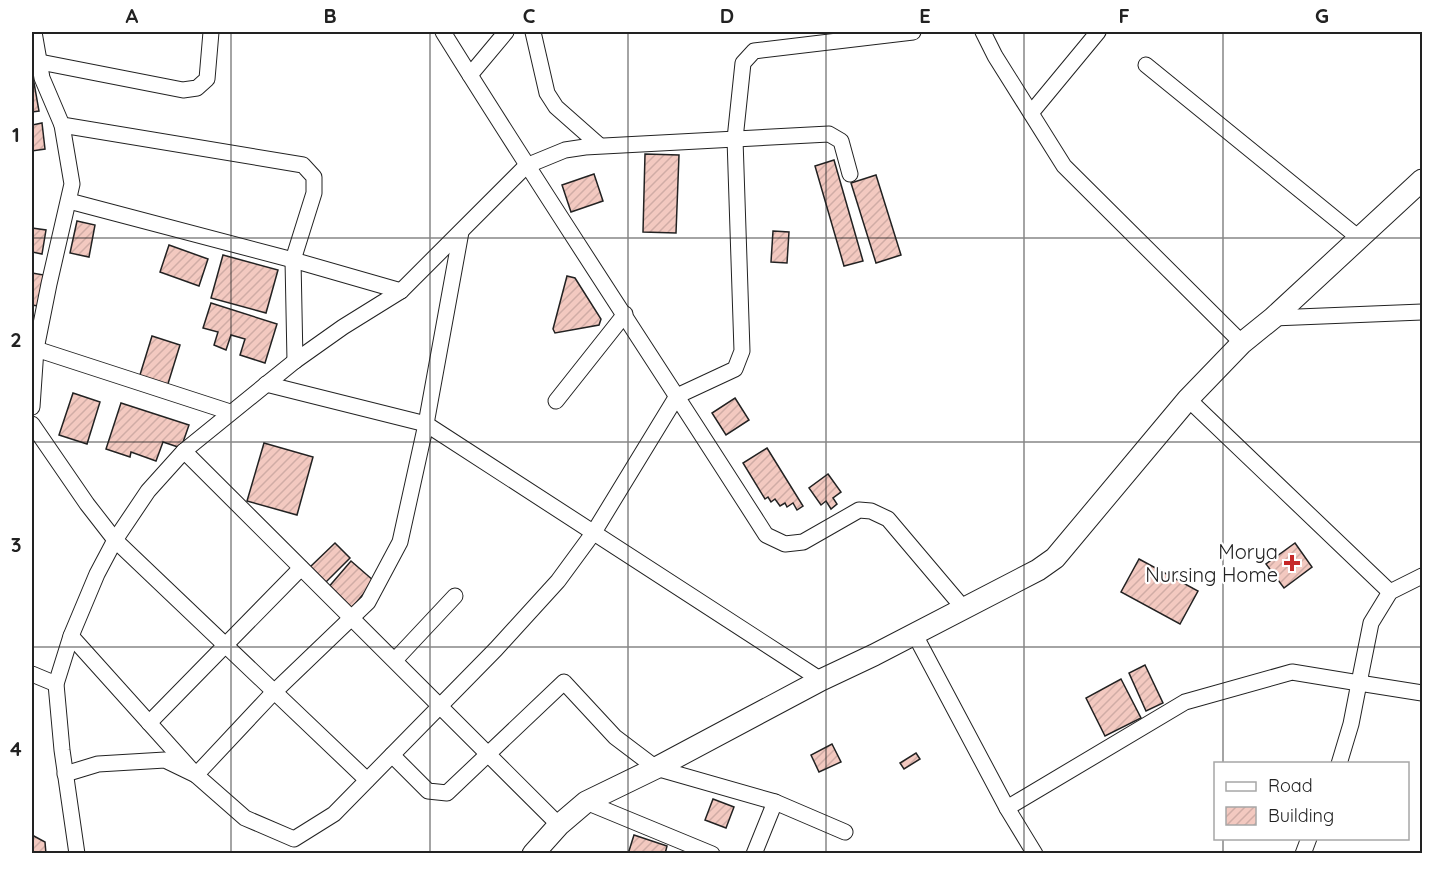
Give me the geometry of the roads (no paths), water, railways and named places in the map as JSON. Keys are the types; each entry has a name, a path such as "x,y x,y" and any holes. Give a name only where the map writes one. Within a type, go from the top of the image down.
{"main road":[{"path":"533,854 559,825 586,802 656,768 821,680 965,610 1038,570 1054,558 1188,399 1242,343 1273,318 1422,180"}],"street":[{"path":"32,407 34,348 72,184 62,125 42,78 34,32"},
{"path":"40,62 183,90 197,88 207,79 211,32"},
{"path":"443,32 526,166 625,314 766,535 785,544 803,542 859,510 871,511 888,519 965,610"},
{"path":"470,75 506,32"},
{"path":"533,32 547,93 556,107 599,145"},
{"path":"71,636 196,775 245,818 294,839 334,814 496,649 558,581 594,532 677,396 735,369 742,351 735,139 743,63 753,51 913,32"},
{"path":"983,32 995,56 1064,166 1242,343"},
{"path":"1031,113 1098,32"},
{"path":"1146,65 1359,238"},
{"path":"62,125 303,165 314,177 314,193 293,260 295,361"},
{"path":"77,854 65,774 56,684 71,636 97,574 115,540 148,491 184,451 295,361 343,327 401,291 526,166 565,150 599,145 829,134 841,141 850,174"},
{"path":"69,201 401,291"},
{"path":"196,775 275,692 368,602 400,542 426,424 461,232"},
{"path":"1273,318 1422,312"},
{"path":"556,401 625,314"},
{"path":"34,348 230,412"},
{"path":"266,384 426,424 821,680"},
{"path":"1188,399 1390,592"},
{"path":"32,424 87,504 115,540 367,780"},
{"path":"184,451 559,825"},
{"path":"149,723 301,568"},
{"path":"1340,762 1351,724 1371,623 1390,592 1422,576"},
{"path":"394,660 456,596"},
{"path":"915,635 1007,808 1035,854"},
{"path":"1007,808 1185,702 1292,672 1422,693"},
{"path":"32,674 56,684"},
{"path":"392,755 428,791 447,793 564,682 615,736 656,768 775,802 845,832"},
{"path":"65,774 98,764 165,760 196,775"},
{"path":"586,802 712,854"},
{"path":"754,854 775,802"}],"place":[{"name":"Morya Nursing Home","path":"1292,563"}]}
